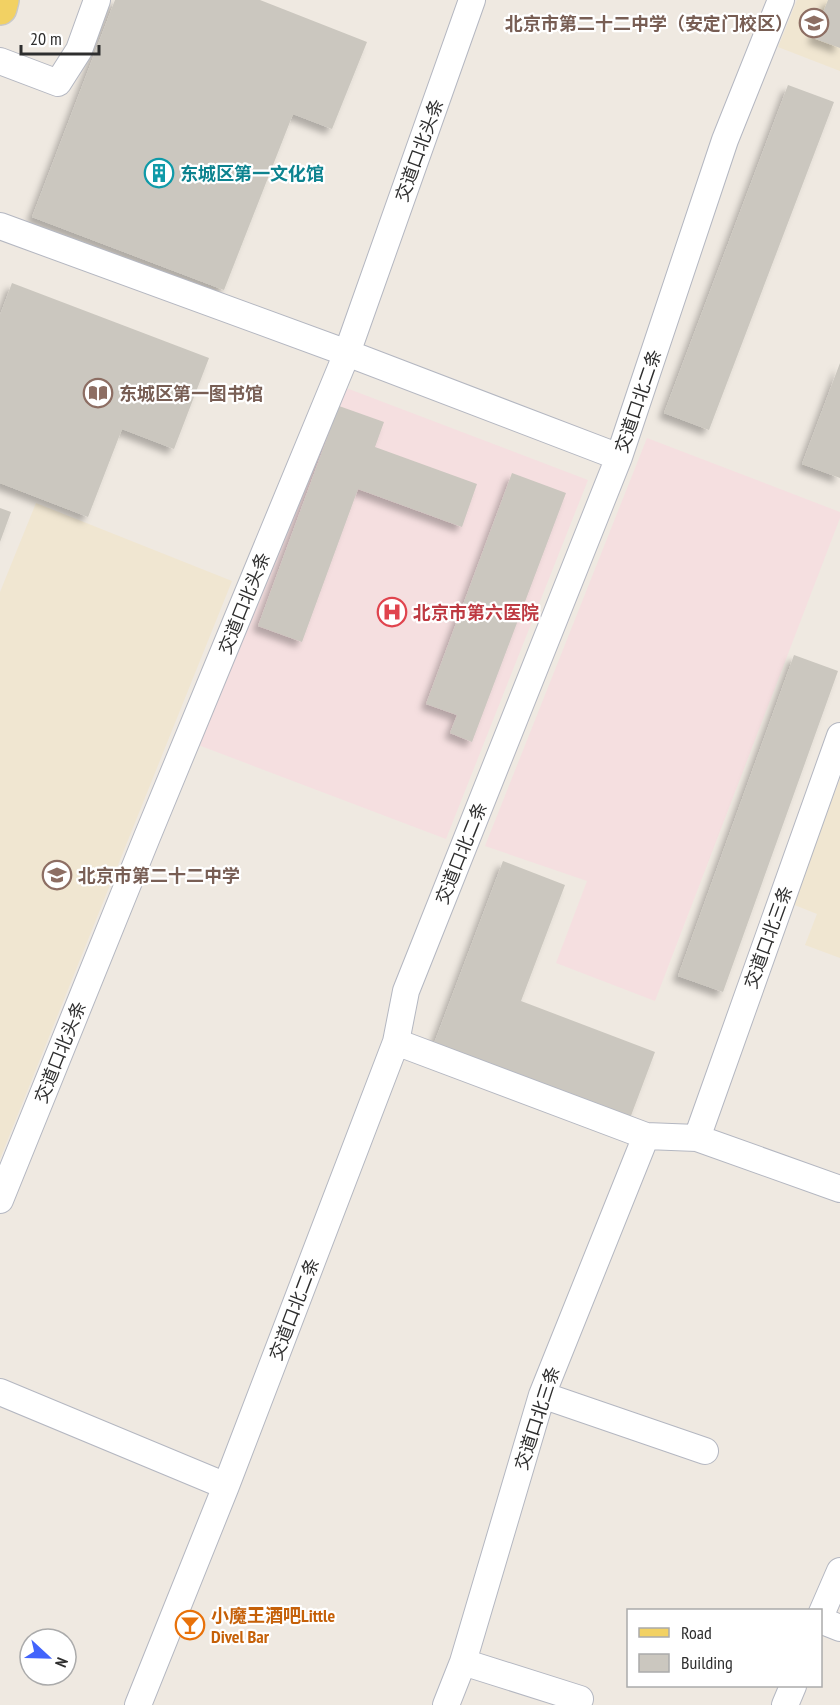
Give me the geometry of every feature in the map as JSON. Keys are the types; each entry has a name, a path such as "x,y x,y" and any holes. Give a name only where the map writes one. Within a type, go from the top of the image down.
{"main road":[{"path":"0,8 2,0"}],"street":[{"path":"0,62 57,83 79,50 97,0"},
{"name":"交道口北头条","path":"0,1200 347,353 472,0"},
{"name":"交道口北二条","path":"138,1705 226,1486 396,1042 406,991 619,458 724,141 781,0"},
{"path":"0,226 347,353 619,458"},
{"name":"交道口北三条","path":"697,1138 840,736"},
{"path":"396,1042 646,1136 697,1138 840,1189"},
{"name":"交道口北三条","path":"446,1705 463,1662 542,1395 646,1136"},
{"path":"0,1392 226,1486"},
{"path":"542,1395 705,1451"},
{"path":"822,1614 840,1571"},
{"path":"822,1620 840,1628"},
{"path":"463,1662 580,1699"},
{"path":"785,1705 793,1687"}],"shaded area":[{"name":"北京市第二十二中学（安定门校区）","path":"797,0 840,0 840,71 778,47"},
{"name":"北京市第六医院","path":"341,386 588,480 446,839 193,743"},
{"name":"北京市第六医院","path":"647,438 840,512 840,518 655,1001 556,963 587,881 485,846"},
{"name":"北京市第二十二中学","path":"36,503 232,581 0,1159 0,592"},
{"path":"840,779 840,958 805,945 817,914 792,904"}],"building":[{"name":"东城区第一文化馆","path":"115,0 260,0 367,42 332,129 293,114 224,290 32,217"},
{"path":"828,0 840,0 840,48 813,38"},
{"path":"788,85 834,102 709,430 664,413"},
{"name":"东城区第一图书馆","path":"12,283 209,358 174,449 122,429 88,517 0,483 0,315"},
{"path":"840,363 840,478 802,464"},
{"path":"339,406 384,422 375,447 477,484 462,527 358,489 302,642 258,626"},
{"name":"北京市第六医院","path":"512,473 566,493 472,742 450,733 457,715 426,704"},
{"path":"0,508 11,512 0,542"},
{"path":"794,655 838,671 723,992 678,976"},
{"path":"503,861 565,885 521,1001 655,1052 629,1121 433,1046"}],"place":[{"name":"北京市第二十二中学（安定门校区）","path":"814,23"},
{"name":"东城区第一文化馆","path":"159,173"},
{"name":"东城区第一图书馆","path":"98,393"},
{"name":"北京市第六医院","path":"392,612"},
{"name":"北京市第二十二中学","path":"57,875"},
{"name":"小魔王酒吧Little Divel Bar","path":"190,1625"}]}
